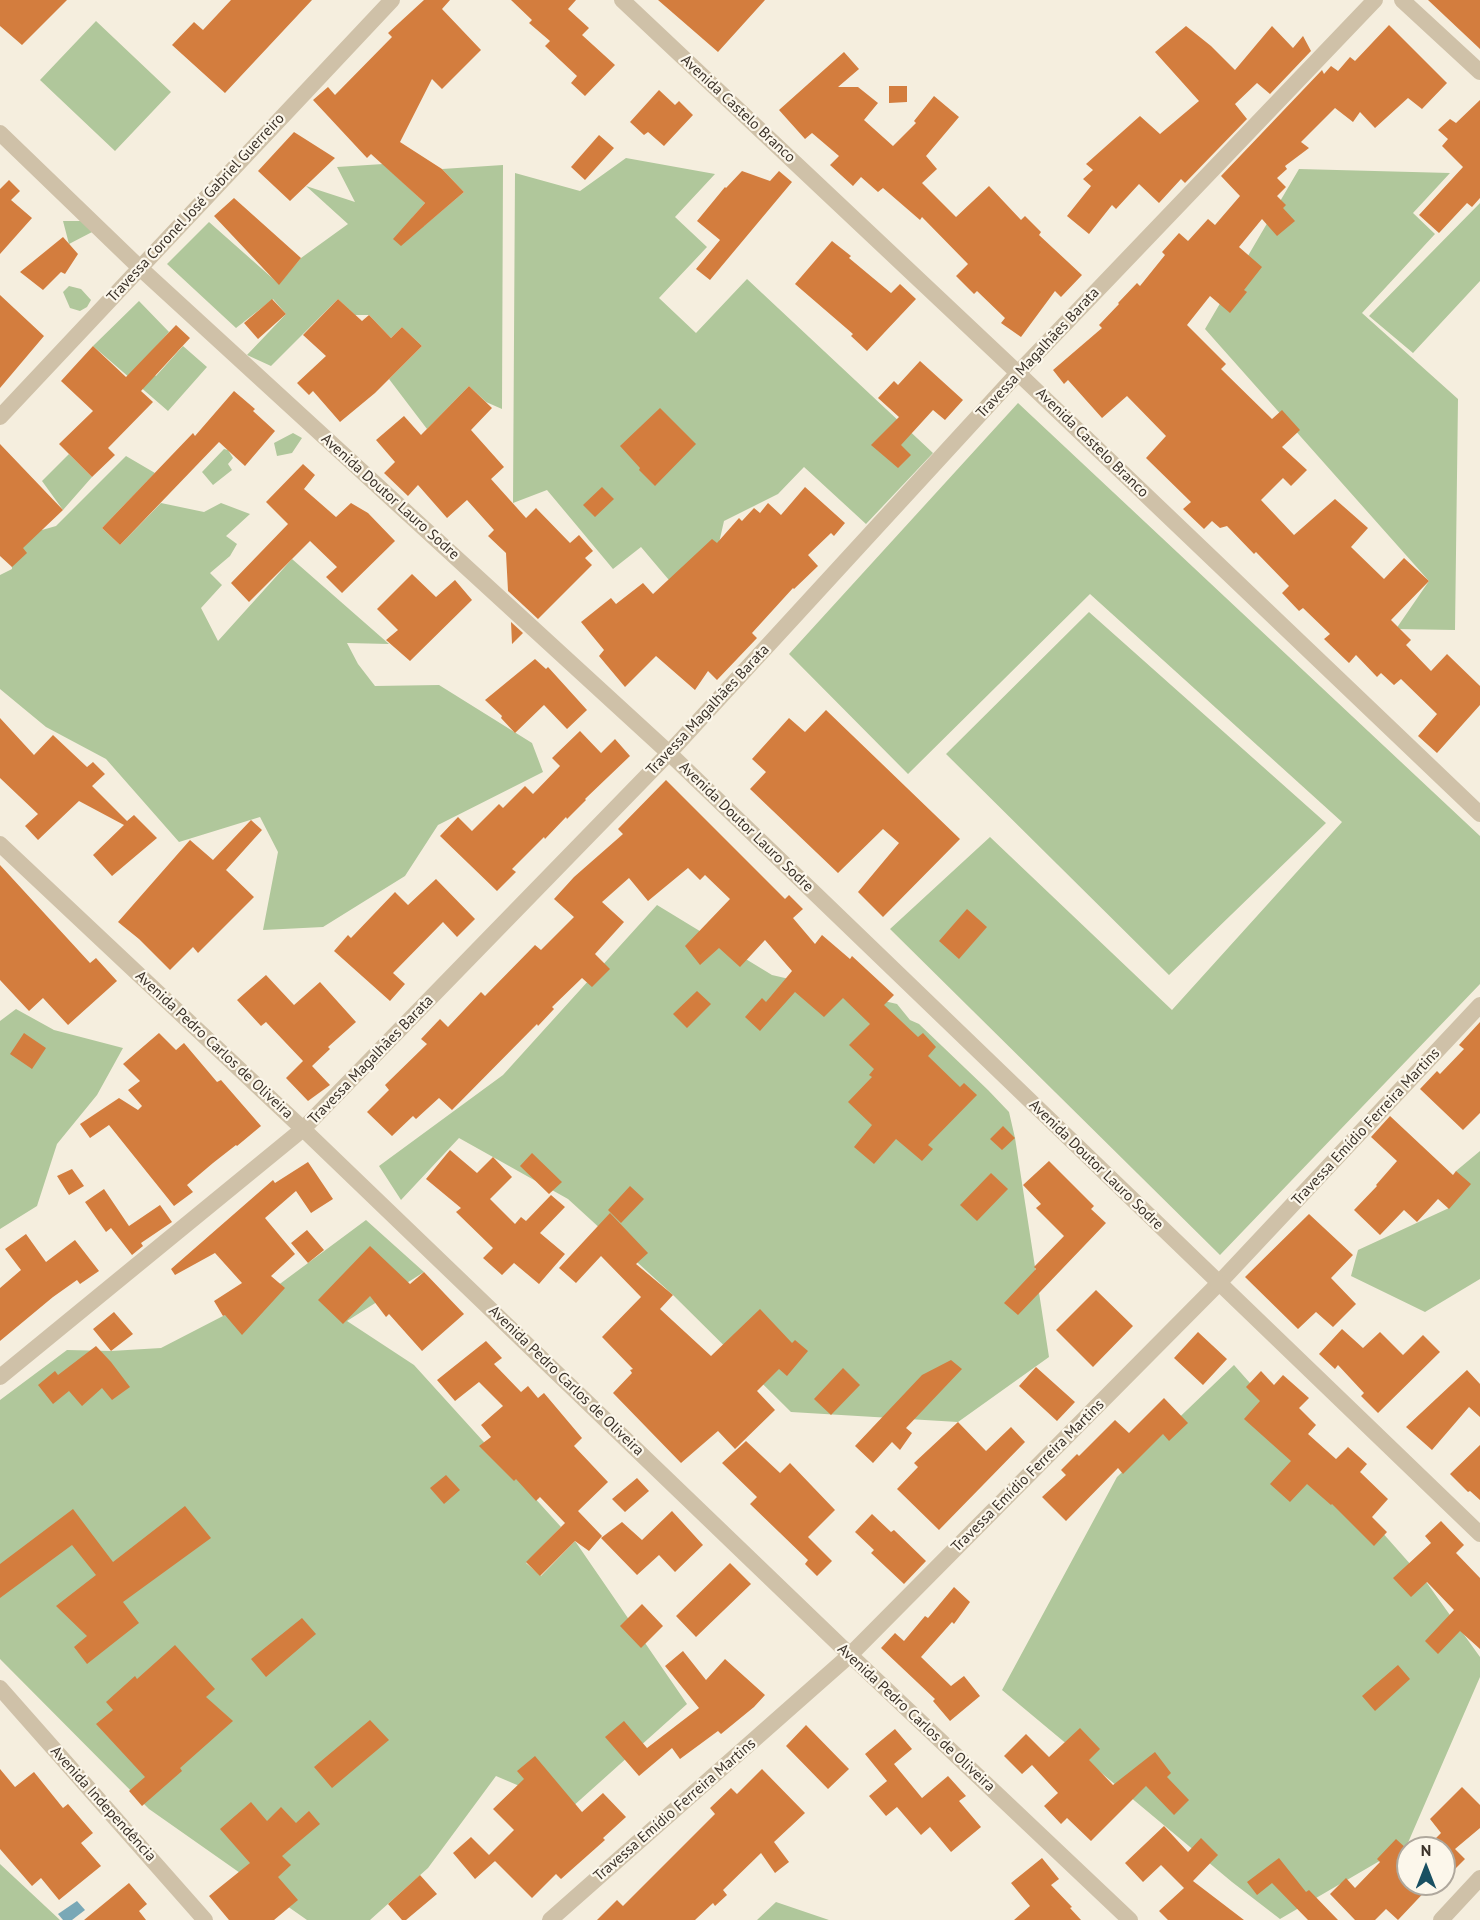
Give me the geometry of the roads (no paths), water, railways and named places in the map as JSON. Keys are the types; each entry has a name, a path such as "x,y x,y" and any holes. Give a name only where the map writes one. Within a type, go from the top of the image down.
{"street":[{"name":"Travessa Coronel José Gabriel Guerreiro","path":"0,417 392,0"},
{"name":"Avenida Castelo Branco","path":"622,0 1018,373 1480,814"},
{"name":"Travessa Magalhães Barata","path":"0,1377 303,1129 669,753 1018,373 1375,0"},
{"path":"1402,0 1480,72"},
{"name":"Avenida Doutor Lauro Sodre","path":"0,134 140,268 669,753 1480,1534"},
{"name":"Avenida Pedro Carlos de Oliveira","path":"0,844 303,1129 850,1655 1130,1920"},
{"name":"Travessa Emídio Ferreira Martins","path":"550,1920 850,1655 1219,1283 1480,1005"},
{"name":"Avenida Independência","path":"0,1688 205,1920"},
{"path":"1441,1920 1480,1878"}],"water":[{"path":"77,1901 85,1910 72,1920 63,1920 58,1914"}]}
